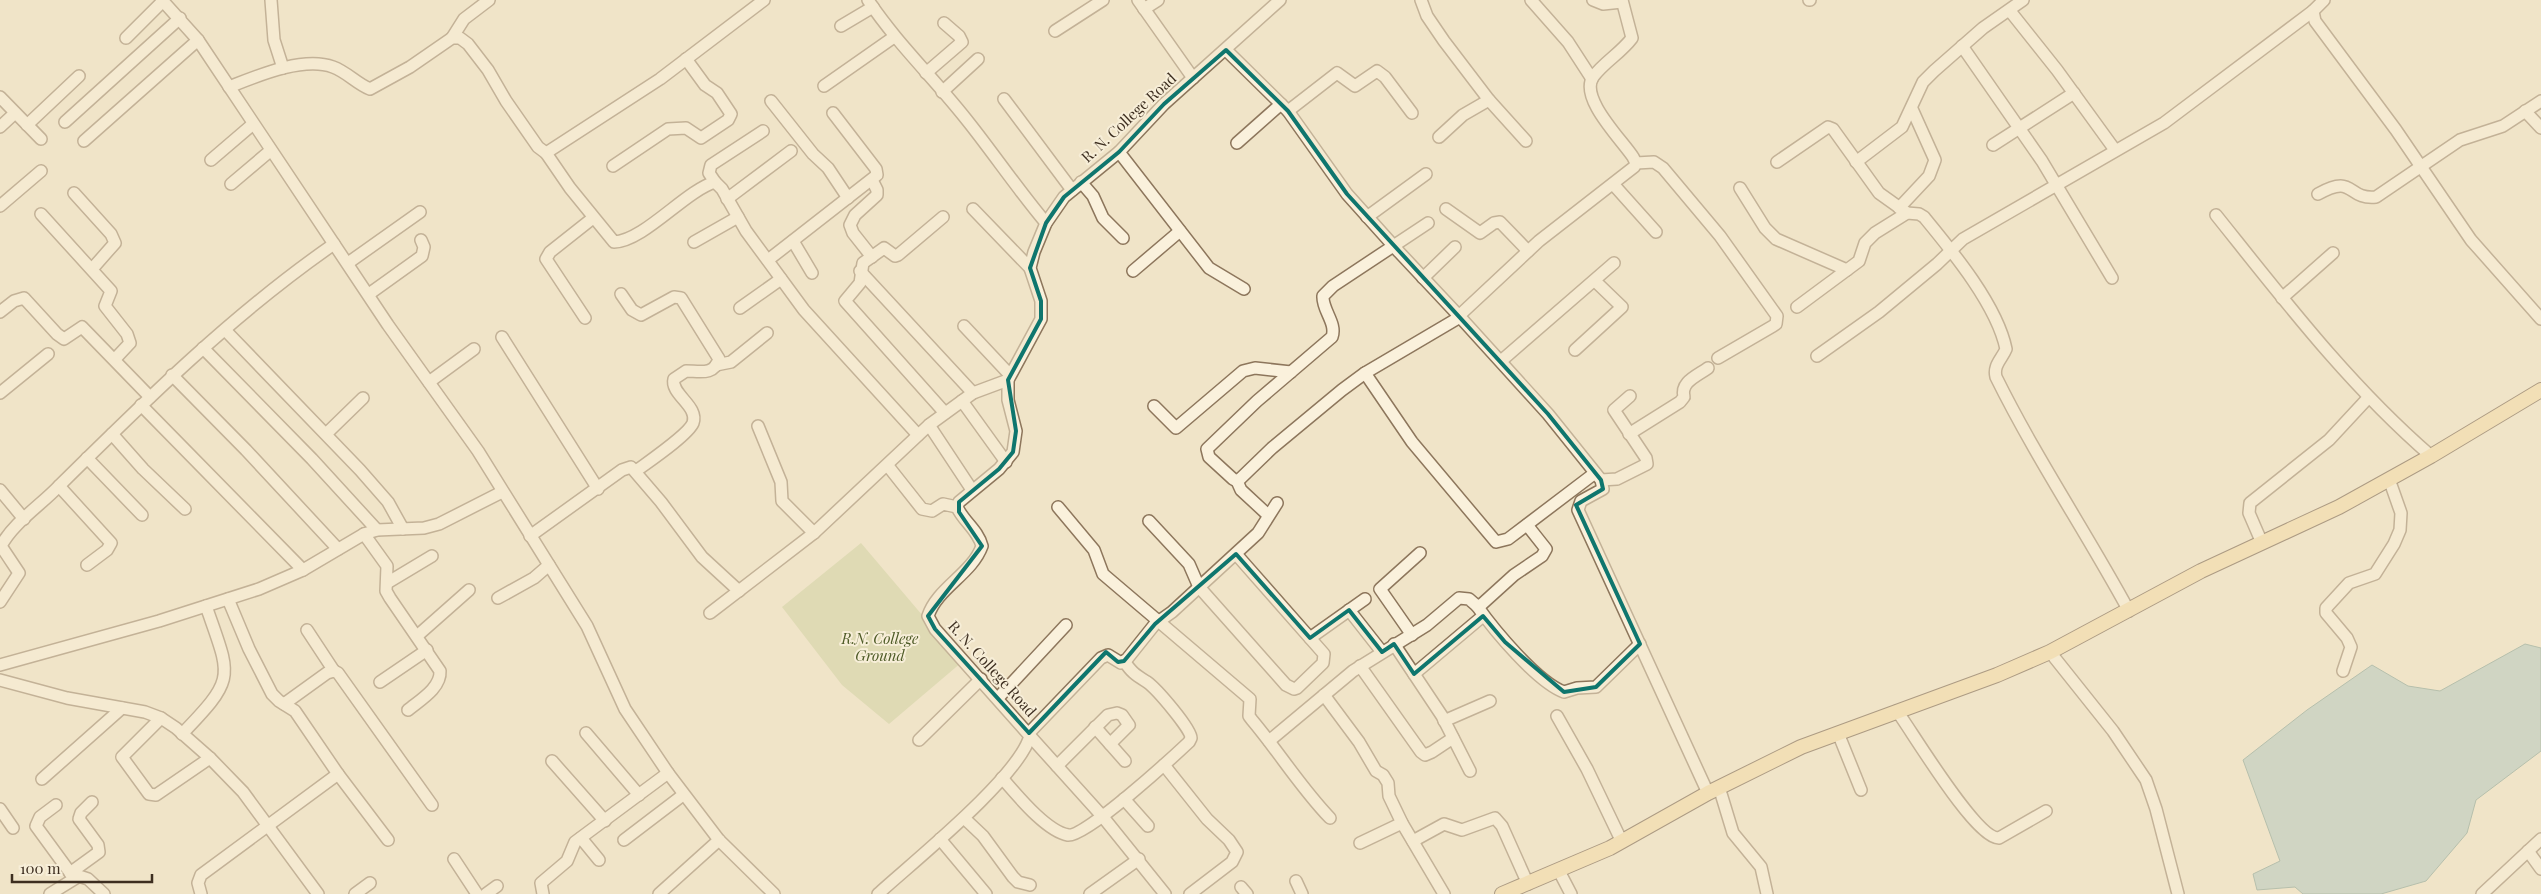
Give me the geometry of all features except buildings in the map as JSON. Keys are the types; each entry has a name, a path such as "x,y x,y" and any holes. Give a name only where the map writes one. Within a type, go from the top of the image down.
{"main road":[{"path":"1502,894 1559,871 1622,842 1713,790 1801,747 2050,652 2201,571 2321,516 2431,456 2541,390"}],"street":[{"path":"270,0 274,40 283,68"},
{"path":"229,87 283,68 314,64 326,65 341,71 370,89 410,67 452,38 464,19 489,0"},
{"path":"546,153 585,126 614,110 686,60 764,0"},
{"path":"1055,31 1103,0"},
{"path":"1158,0 1141,4 1193,78"},
{"name":"R. N. College Road","path":"1030,268 1034,252 1046,223 1059,203 1119,152 1146,121 1280,0"},
{"path":"1421,0 1429,19 1489,100 1526,141"},
{"path":"1531,0 1568,42 1592,79"},
{"path":"1593,0 1603,4 1622,1 1632,38 1592,79 1590,94 1594,103 1636,162"},
{"path":"1856,162 1902,127 1923,82 1983,28 2010,11 2023,0"},
{"path":"1817,356 1878,312 1938,264 1963,239 2164,123 2313,11 2324,0"},
{"path":"126,38 163,1 198,40 270,151 478,451 587,626 625,709 668,773 719,840 774,894"},
{"path":"841,26 870,3 894,37 970,124 1046,223"},
{"path":"2010,11 2074,92 2115,150"},
{"path":"2313,11 2315,20 2480,250 2541,319"},
{"path":"66,122 180,18"},
{"path":"926,73 962,42 959,36 944,23"},
{"path":"824,86 894,37"},
{"path":"452,38 460,38 468,44 488,70 506,101 538,147 546,153 593,218 614,242 620,242 659,219 697,191 715,182"},
{"path":"84,141 198,40"},
{"path":"1962,46 2042,161 2054,185 2112,278"},
{"path":"1226,50 1284,108 1347,194 1394,247 1502,361 1563,430 1598,476 1603,489 1581,502 1578,510 1640,644 1734,833 1761,866 1767,894"},
{"path":"942,92 978,59"},
{"path":"613,166 668,129 686,128 701,138 728,120 731,114 720,97 705,84 686,60"},
{"path":"1237,143 1284,108 1338,73 1355,86 1377,71 1385,77 1412,113"},
{"path":"27,125 80,76"},
{"path":"1993,144 2074,92"},
{"path":"0,97 41,139"},
{"path":"1004,99 1077,186 1093,196 1103,218 1123,238"},
{"path":"1439,137 1463,115 1489,100"},
{"path":"2318,194 2336,185 2342,185 2364,197 2376,197 2460,140 2503,126 2541,101"},
{"path":"771,102 813,154 828,168 848,198"},
{"path":"1797,307 1859,261 1870,238 1903,210 1929,176 1935,160 1912,109"},
{"path":"2525,111 2541,128"},
{"path":"0,127 15,113"},
{"path":"768,260 872,180 878,172 832,113"},
{"path":"211,160 253,124"},
{"path":"1777,162 1828,127 1832,129 1879,194 1903,210 1914,212 1924,217 1951,250 1982,295 2005,342 2006,349 1994,371 1996,377 2041,464 2079,522 2129,611"},
{"path":"763,131 711,165 709,173 781,279 812,319 918,435"},
{"path":"727,198 791,150"},
{"path":"231,184 270,151"},
{"path":"1119,152 1213,272 1244,288"},
{"path":"1237,481 1300,424 1365,373 1460,317 1528,251 1629,172 1636,162"},
{"path":"1636,162 1654,162 1663,168 1720,236 1777,316 1778,320 1773,326 1718,358"},
{"path":"0,206 42,171"},
{"path":"1367,217 1426,174"},
{"path":"872,180 877,190 877,195 855,215 850,225 852,234 872,257"},
{"path":"1613,184 1656,232"},
{"path":"1740,188 1765,228 1776,239 1847,270"},
{"path":"74,193 110,234 114,243 92,269"},
{"path":"888,466 922,509 932,511 943,504 957,507 959,502 972,490 1006,462 1013,452 1016,431 1007,390 1009,378 1036,328 1043,310 1030,268 973,209"},
{"path":"1446,209 1480,233 1494,223 1500,222 1528,251"},
{"path":"348,263 420,212"},
{"path":"41,214 111,291 105,306 129,338 128,347 115,359"},
{"path":"2216,215 2329,356 2368,398 2431,456"},
{"path":"694,242 738,217"},
{"path":"943,217 898,255 895,256 884,248 863,263 860,271 860,283 846,297 846,304 945,413"},
{"path":"585,318 546,259 550,252 593,218"},
{"path":"1268,515 1241,490 1237,481 1209,457 1207,450 1291,372 1332,337 1334,331 1323,302 1323,296 1328,290 1428,223"},
{"path":"1133,271 1180,231"},
{"path":"369,294 422,256 424,247 421,240"},
{"path":"793,240 812,273"},
{"path":"0,602 19,573 2,551 2,540 150,396 203,348 288,276 334,244"},
{"path":"1423,278 1455,247"},
{"path":"2282,298 2332,253"},
{"path":"1502,361 1614,263"},
{"path":"860,271 973,393"},
{"path":"740,308 781,279"},
{"path":"1576,350 1622,307 1595,281"},
{"path":"621,294 632,310 641,315 674,297 681,298 717,355 716,365"},
{"path":"0,312 14,301 24,298 64,339 82,328 150,396"},
{"path":"964,326 1009,378"},
{"path":"225,330 326,434 388,502 403,529"},
{"path":"636,471 686,432 693,422 692,412 674,385 674,379 682,372 703,373 716,365 731,362 767,333"},
{"path":"502,337 598,489"},
{"path":"203,348 312,459 377,530"},
{"path":"429,382 474,349"},
{"path":"0,393 48,354"},
{"path":"1154,406 1176,428 1243,371 1255,368 1291,372"},
{"path":"1630,434 1680,402 1684,397 1683,387 1708,368"},
{"path":"1365,373 1412,442 1491,539 1496,542 1502,542 1598,476 1617,479 1646,464 1646,458 1614,410 1630,396"},
{"path":"172,376 246,450 338,549"},
{"path":"710,613 814,533 888,466 929,425 973,393 1009,378"},
{"path":"326,434 363,398"},
{"path":"2262,543 2249,513 2250,503 2329,440 2368,398"},
{"path":"962,401 1006,462"},
{"path":"140,406 303,570"},
{"path":"929,425 972,490"},
{"path":"758,426 781,482 782,501 814,533"},
{"path":"112,434 185,509"},
{"path":"87,458 142,515"},
{"path":"530,536 598,489 626,467 636,471 702,557 739,591"},
{"path":"2343,671 2351,647 2347,638 2326,613 2326,608 2348,583 2366,579 2374,574 2394,544 2400,530 2401,513 2390,478"},
{"path":"59,486 111,543 107,550 87,565"},
{"path":"0,490 24,519"},
{"path":"0,665 159,621 259,589 303,570 364,534 377,530 403,529 439,524 502,492"},
{"path":"1166,894 1103,817 1029,735 1101,658 1108,655 1118,662 1124,661 1160,620 1172,612 1264,527 1268,515 1278,503"},
{"name":"R. N. College Road","path":"878,894 964,818 1002,778 1025,749 1029,735 935,629 928,616 935,603 972,562 982,546 981,539 957,507"},
{"path":"1058,507 1094,550 1103,574 1160,620 1250,699 1249,716 1294,772 1308,794 1330,818"},
{"path":"1149,521 1189,564 1199,587 1290,688 1297,688 1324,659 1321,650 1236,554"},
{"path":"1414,674 1544,552 1544,545 1527,525"},
{"path":"364,534 387,566 386,583 390,598 436,663 440,677 436,686 408,710"},
{"path":"1412,635 1380,589 1420,553"},
{"path":"386,583 432,556"},
{"path":"498,598 534,578 549,565"},
{"path":"416,636 469,590"},
{"path":"1269,741 1360,666 1412,635 1459,598 1468,599 1505,642 1552,686 1564,692 1583,687 1596,687 1640,644"},
{"path":"228,599 248,649 272,694 295,711 338,774 388,840"},
{"path":"1310,638 1364,599"},
{"path":"182,734 214,701 225,677 224,657 206,606"},
{"path":"1349,610 1382,652"},
{"path":"998,698 1066,625"},
{"path":"307,630 334,671 342,679 432,806"},
{"path":"1394,644 1444,721 1470,771"},
{"path":"380,682 427,650"},
{"path":"2050,652 2113,731 2146,780 2156,809 2178,894"},
{"path":"1002,778 1035,814 1070,836 1080,833 1103,817 1189,742 1191,734 1160,694 1147,682 1136,676 1124,661"},
{"path":"1360,666 1424,755 1453,738"},
{"path":"284,704 315,681 334,671"},
{"path":"919,740 981,679"},
{"path":"0,680 68,698 122,708 161,718 210,758 242,792 268,824 318,894"},
{"path":"1324,696 1359,742 1376,771 1388,783 1389,796 1402,823 1444,894"},
{"path":"1444,721 1490,701"},
{"path":"42,779 122,708"},
{"path":"1897,711 1964,810 1988,836 1999,838 2046,811"},
{"path":"1056,766 1095,727 1113,713 1122,716 1128,725 1110,744"},
{"path":"1557,716 1587,769 1622,842"},
{"path":"161,718 122,757 149,794 156,795 210,758"},
{"path":"1095,727 1125,760"},
{"path":"586,733 639,795"},
{"path":"1838,733 1861,790"},
{"path":"552,761 605,821"},
{"path":"1164,765 1207,819 1229,840 1237,852 1232,862 1190,894"},
{"path":"543,894 540,887 541,883 567,861 572,845 668,773"},
{"path":"202,894 198,883 201,875 338,774"},
{"path":"624,840 683,795"},
{"path":"1124,799 1148,826"},
{"path":"50,894 99,852 98,845 79,819 81,813 92,802"},
{"path":"56,806 40,817 36,826 72,875 83,876 104,894"},
{"path":"0,809 13,828"},
{"path":"964,818 983,836 1013,877 1018,882 1030,885"},
{"path":"1413,841 1444,824 1462,830 1495,818 1502,826 1528,884"},
{"path":"1360,843 1402,823"},
{"path":"582,838 599,860"},
{"path":"940,839 986,894"},
{"path":"2482,894 2541,839"},
{"path":"659,894 719,840"},
{"path":"2528,851 2541,869"},
{"path":"454,858 477,894"},
{"path":"1090,894 1139,859"},
{"path":"1559,871 1570,894"},
{"path":"1296,882 1302,894"},
{"path":"355,894 370,883"},
{"path":"486,894 497,886"}],"highlighted area":[{"path":"1226,50 1288,111 1347,194 1548,414 1601,480 1603,489 1576,505 1640,644 1596,687 1564,692 1505,642 1483,616 1414,674 1394,644 1382,652 1349,610 1310,638 1236,554 1155,624 1124,661 1118,662 1106,652 1029,733 935,629 928,616 982,546 959,512 959,502 999,469 1013,452 1016,431 1008,380 1041,319 1041,301 1030,268 1046,223 1064,197 1119,152 1164,104"}],"green space":[{"name":"R.N. College Ground","path":"861,543 962,662 889,724 842,685 782,607"}],"water":[{"path":"2525,644 2541,648 2541,751 2476,800 2467,833 2426,881 2381,894 2303,894 2295,887 2257,890 2253,874 2280,861 2243,760 2307,710 2372,665 2408,686 2440,691"}]}
